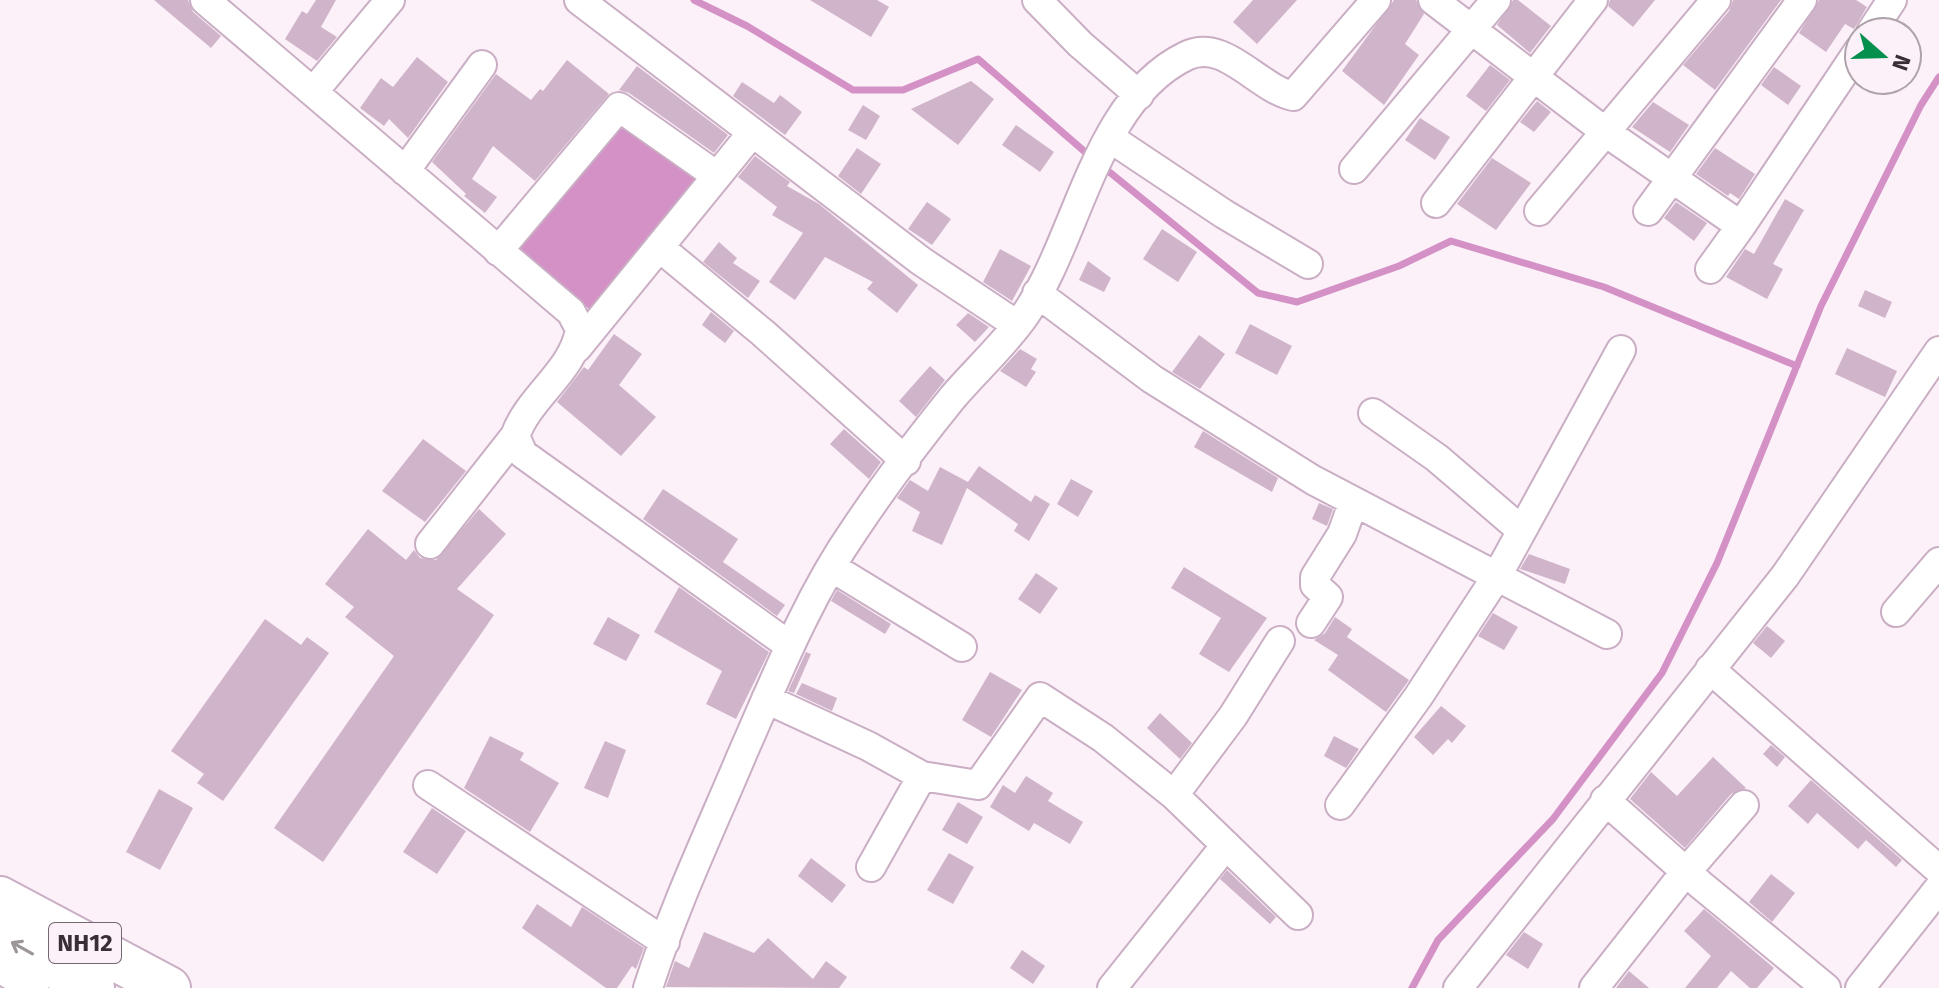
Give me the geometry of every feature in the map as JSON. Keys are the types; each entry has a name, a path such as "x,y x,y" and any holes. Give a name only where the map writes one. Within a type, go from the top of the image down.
{"highway":[{"name":"NH12","path":"0,898 169,988"},
{"name":"NH12","path":"0,936 93,988"}],"street":[{"path":"313,92 390,0"},
{"path":"579,0 921,261 1017,325"},
{"path":"1037,0 1080,44 1139,95"},
{"path":"648,988 766,699 790,646 853,531 952,399 1017,325 1037,293 1101,153 1139,95 1164,69 1203,50 1217,52 1274,91 1293,96 1376,0"},
{"path":"1433,0 1535,74 1607,133 1741,226"},
{"path":"1354,169 1496,0"},
{"path":"1436,203 1593,0"},
{"path":"1539,211 1716,0"},
{"path":"1648,211 1802,0"},
{"path":"222,5 313,92 571,312 580,329 577,348"},
{"path":"405,171 482,65"},
{"path":"1710,269 1843,74"},
{"path":"498,251 619,107 717,176"},
{"path":"430,544 515,436 522,417 752,133"},
{"path":"1101,153 1224,214 1308,264"},
{"path":"659,247 775,343 906,461"},
{"path":"1037,293 1152,379 1353,503 1607,634"},
{"path":"1340,805 1418,697 1497,576 1520,529 1594,405 1621,350"},
{"path":"1458,988 1785,576 1939,351"},
{"path":"1373,413 1437,458 1520,529"},
{"path":"515,436 523,454 790,646"},
{"path":"1311,623 1328,597 1315,585 1315,577 1342,534 1353,503"},
{"path":"1896,612 1939,562"},
{"path":"833,568 962,647"},
{"path":"1174,795 1233,716 1280,641"},
{"path":"1710,669 1939,870"},
{"path":"766,699 868,746 922,776 978,785 1040,697 1103,738 1174,795 1298,915"},
{"path":"871,867 922,776"},
{"path":"428,785 665,942"},
{"path":"1605,800 1682,876 1826,988"},
{"path":"1594,988 1682,876 1744,805"},
{"path":"1112,988 1226,845"},
{"path":"1860,988 1939,888"},
{"path":"0,969 34,988"}],"shaded area":[{"path":"615,117 702,184 593,312 510,247"}],"building":[{"path":"154,0 188,0 193,12 221,36 211,48"},
{"path":"316,0 336,0 321,27 337,37 317,61 285,39 302,11 307,14"},
{"path":"810,0 877,0 889,7 871,37"},
{"path":"1253,0 1297,0 1257,44 1233,22"},
{"path":"1394,0 1416,0 1424,14 1405,44 1419,55 1384,105 1342,71"},
{"path":"1513,0 1518,0 1551,26 1530,53 1497,25"},
{"path":"1610,0 1655,0 1633,27 1608,6"},
{"path":"1733,0 1781,0 1715,90 1683,65 1729,11"},
{"path":"1819,0 1856,0 1867,7 1862,16 1843,16 1843,27 1826,52 1799,33"},
{"path":"417,57 448,82 408,138 389,119 384,126 360,108 381,78 393,87"},
{"path":"567,60 609,94 535,181 493,146 472,179 497,197 485,213 432,162 496,74 531,100 540,89 543,91"},
{"path":"1490,65 1510,80 1486,111 1466,96"},
{"path":"637,66 728,135 714,153 629,93 619,90"},
{"path":"1774,67 1801,86 1788,105 1761,85"},
{"path":"971,81 994,99 958,145 911,109"},
{"path":"742,82 774,103 780,95 802,112 785,135 733,96"},
{"path":"1537,101 1551,112 1534,132 1520,122"},
{"path":"1653,102 1689,125 1670,152 1632,127"},
{"path":"863,105 880,116 866,140 848,130"},
{"path":"1420,118 1450,137 1435,160 1405,140"},
{"path":"1016,125 1054,152 1040,172 1002,145"},
{"path":"857,148 881,164 861,194 838,176"},
{"path":"1715,148 1755,174 1739,199 1730,193 1728,196 1696,174"},
{"path":"755,156 790,182 787,186 819,204 918,285 897,313 867,289 873,282 825,257 795,300 769,282 803,233 772,215 777,207 738,177"},
{"path":"1492,158 1531,183 1496,230 1457,204"},
{"path":"1785,199 1804,210 1773,264 1783,269 1767,299 1726,277 1745,249 1754,254"},
{"path":"927,202 951,219 932,245 908,229"},
{"path":"1676,202 1707,223 1694,241 1664,218"},
{"path":"1162,229 1197,252 1178,282 1143,259"},
{"path":"719,242 737,258 733,263 760,281 748,298 703,262"},
{"path":"1000,249 1031,266 1012,301 983,282"},
{"path":"1088,261 1111,278 1104,292 1079,280"},
{"path":"1865,290 1892,302 1885,318 1858,306"},
{"path":"711,312 734,331 725,343 702,325"},
{"path":"968,313 989,327 975,342 956,325"},
{"path":"1250,324 1292,346 1277,375 1235,353"},
{"path":"614,334 642,354 619,385 656,417 621,456 557,402 584,367 588,370"},
{"path":"1199,335 1225,354 1200,389 1172,372"},
{"path":"1847,348 1897,371 1885,397 1835,374"},
{"path":"1020,349 1037,359 1031,369 1036,372 1026,387 1000,371"},
{"path":"930,366 945,380 916,417 899,401"},
{"path":"844,429 881,462 869,479 830,444"},
{"path":"1203,431 1278,478 1272,492 1194,447"},
{"path":"423,439 466,471 425,522 382,491"},
{"path":"979,466 1031,502 1035,495 1050,504 1029,541 1014,531 1018,524 967,488 942,545 912,531 920,512 897,498 910,480 928,491 940,467 968,482"},
{"path":"1071,479 1093,491 1078,517 1057,504"},
{"path":"663,489 738,539 723,562 785,605 777,616 643,519"},
{"path":"1319,503 1333,509 1327,526 1312,519"},
{"path":"479,509 506,534 457,589 494,615 323,862 274,828 394,656 345,617 354,607 325,584 368,529 406,560 414,550 420,558 436,560"},
{"path":"1529,554 1570,569 1565,584 1520,569"},
{"path":"1184,567 1267,618 1229,672 1199,654 1221,618 1171,588"},
{"path":"1036,573 1058,588 1040,614 1018,599"},
{"path":"679,587 769,652 736,719 706,704 722,671 654,632"},
{"path":"837,590 891,624 885,634 831,601"},
{"path":"1493,613 1518,627 1504,650 1478,636"},
{"path":"608,617 640,635 626,661 593,644"},
{"path":"1335,617 1352,629 1347,637 1409,680 1386,712 1328,670 1338,655 1314,640 1325,633"},
{"path":"265,619 301,645 307,637 329,653 223,801 197,783 204,774 171,751"},
{"path":"1767,626 1785,641 1771,658 1753,643"},
{"path":"806,652 811,654 794,693 788,691"},
{"path":"990,672 1022,690 991,737 962,720"},
{"path":"802,683 837,698 832,711 796,694"},
{"path":"1441,706 1466,726 1452,743 1448,739 1433,755 1414,737"},
{"path":"1160,713 1192,743 1180,759 1147,728"},
{"path":"490,736 524,753 520,760 559,783 530,832 464,788"},
{"path":"1334,736 1359,749 1346,768 1324,756"},
{"path":"605,741 626,750 608,798 584,788"},
{"path":"1771,745 1785,757 1777,767 1763,754"},
{"path":"1713,757 1746,788 1731,794 1685,848 1630,799 1651,772 1677,796"},
{"path":"1026,776 1053,793 1048,801 1083,822 1070,844 1034,823 1029,831 990,807 1003,785 1015,793"},
{"path":"1811,780 1902,860 1896,867 1866,840 1858,849 1817,813 1808,824 1788,806"},
{"path":"159,789 193,808 160,870 126,852"},
{"path":"958,802 983,817 967,844 942,830"},
{"path":"432,808 466,831 437,874 403,852"},
{"path":"949,853 974,867 953,904 927,890"},
{"path":"811,858 846,885 832,903 798,876"},
{"path":"1227,870 1276,917 1270,924 1220,879"},
{"path":"1771,874 1795,893 1772,922 1749,902"},
{"path":"537,904 571,927 582,907 644,948 636,969 632,966 617,988 606,988 522,928"},
{"path":"1704,909 1774,968 1757,988 1750,988 1731,971 1717,988 1685,988 1711,956 1684,931"},
{"path":"704,932 754,953 768,938 813,979 826,961 847,977 839,988 666,987 675,961 689,968"},
{"path":"1524,932 1543,944 1528,969 1506,955"},
{"path":"1022,950 1045,966 1033,984 1010,968"},
{"path":"1629,971 1649,988 1616,988"}],"waterway":[{"path":"694,0 747,26 853,90 903,90 978,59 1092,158"},
{"path":"1412,988 1438,940 1553,819 1662,673 1717,563 1821,306 1921,105 1939,77"},
{"path":"1102,166 1258,293 1297,302 1399,266 1451,241 1604,287 1797,366"}]}
